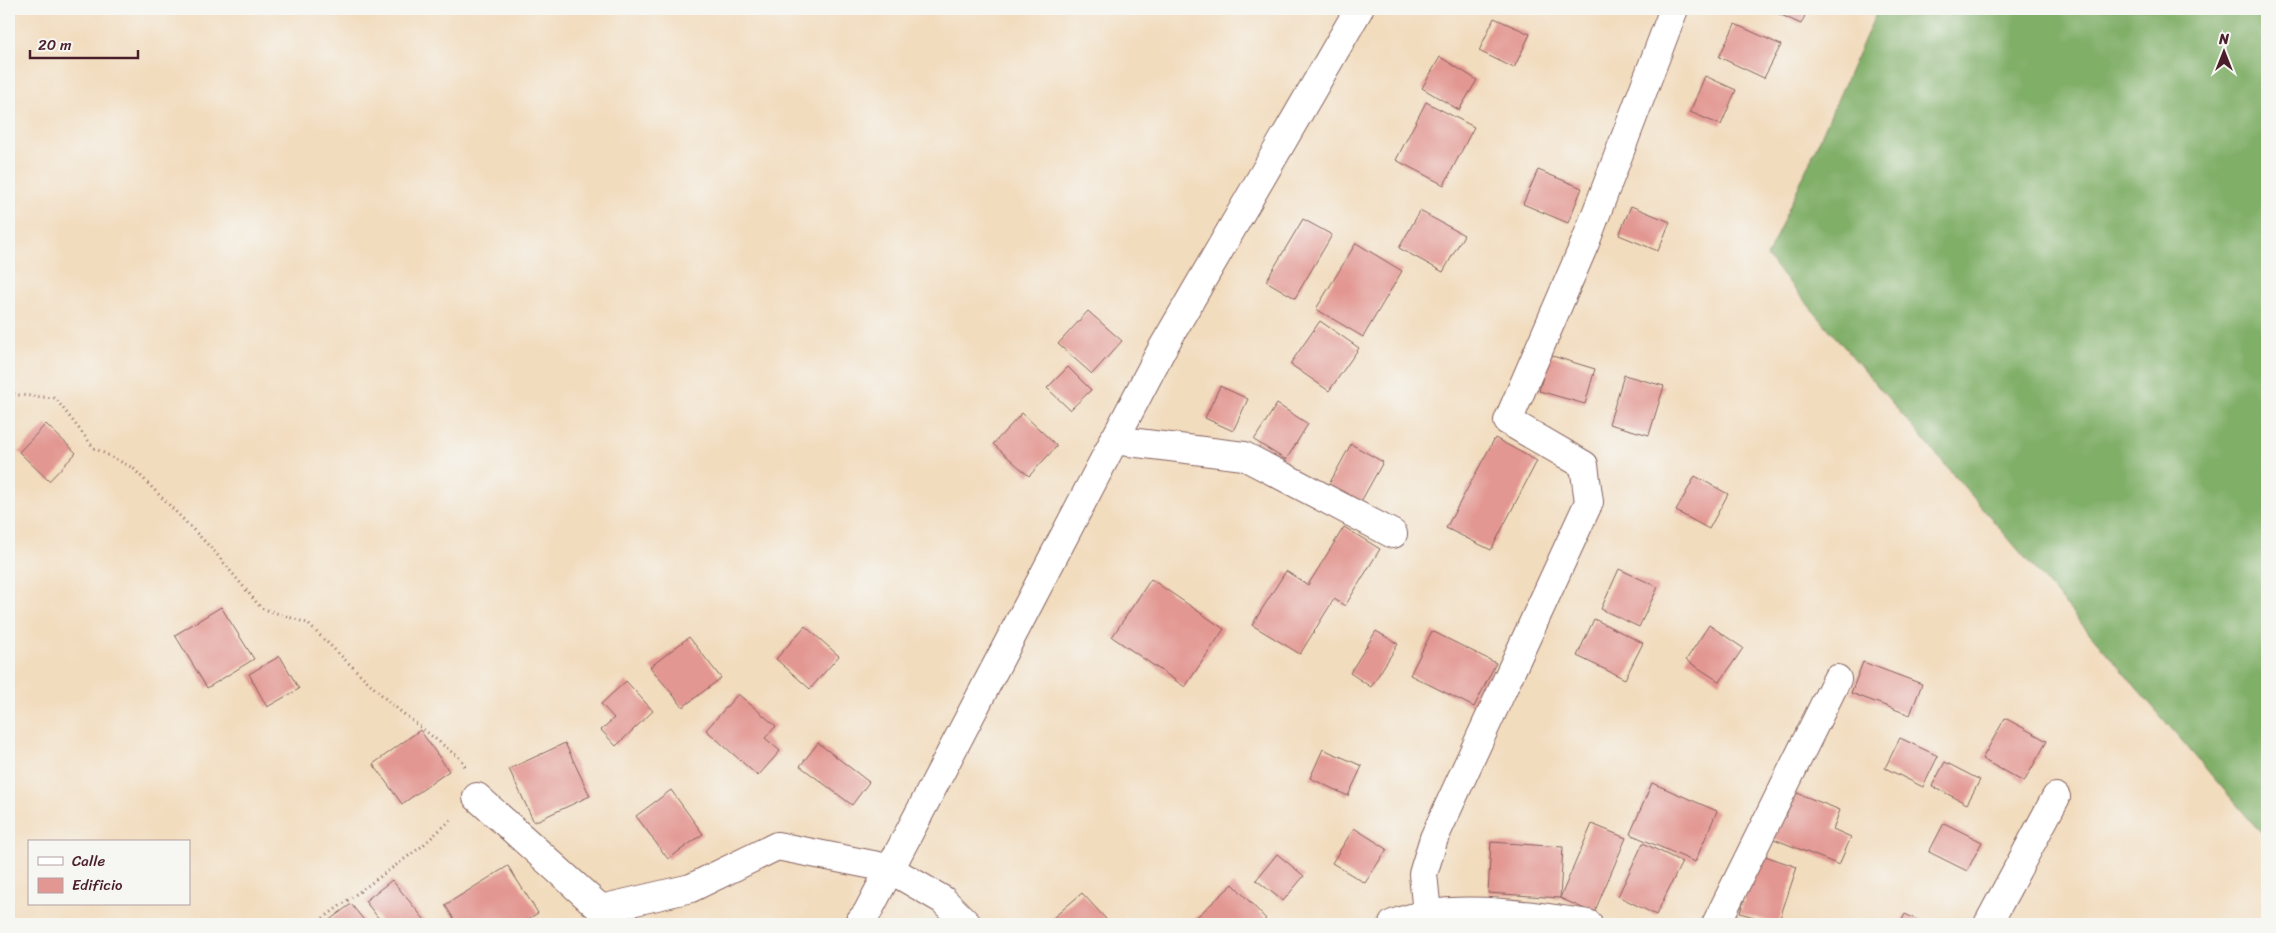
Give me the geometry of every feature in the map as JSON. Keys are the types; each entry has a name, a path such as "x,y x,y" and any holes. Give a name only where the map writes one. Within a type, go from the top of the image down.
{"street":[{"path":"862,918 1162,348 1359,9"},
{"path":"1427,913 1423,874 1434,838 1589,502 1584,465 1508,421 1585,243 1674,9"},
{"path":"1113,440 1244,456 1393,534"},
{"path":"1716,924 1837,679"},
{"path":"477,797 601,909 690,888 777,846 888,868 943,900 967,924"},
{"path":"1988,924 2056,797"},
{"path":"1393,924 1427,913 1528,915 1588,924"}],"path":[{"path":"9,392 18,395 55,398 94,448 133,468 214,552 262,608 307,623 390,703 462,760 477,797 421,847 315,924"}],"green space":[{"path":"1878,9 2267,9 2267,840 1767,257"}],"building":[{"path":"1768,9 1808,9 1801,24"},
{"path":"1494,18 1530,34 1514,68 1479,51"},
{"path":"1735,24 1781,45 1764,78 1719,57"},
{"path":"1440,57 1477,80 1459,110 1422,88"},
{"path":"1705,76 1736,90 1721,125 1690,112"},
{"path":"1426,102 1474,127 1444,185 1396,160"},
{"path":"1538,170 1582,188 1568,223 1523,204"},
{"path":"1631,206 1670,222 1658,251 1619,235"},
{"path":"1420,211 1464,235 1443,272 1399,248"},
{"path":"1303,219 1332,235 1295,298 1266,281"},
{"path":"1356,243 1402,271 1363,337 1316,309"},
{"path":"1088,311 1122,341 1092,374 1058,344"},
{"path":"1320,321 1359,348 1329,391 1290,364"},
{"path":"1549,355 1595,369 1585,404 1539,391"},
{"path":"1068,367 1091,390 1070,410 1047,388"},
{"path":"1624,375 1664,386 1649,435 1609,424"},
{"path":"1220,386 1248,399 1233,431 1205,418"},
{"path":"1277,404 1308,424 1286,460 1254,440"},
{"path":"1022,413 1057,446 1029,476 993,444"},
{"path":"46,424 76,453 49,481 19,452"},
{"path":"1495,438 1537,461 1491,550 1446,528"},
{"path":"1351,444 1383,462 1359,505 1327,488"},
{"path":"1695,476 1728,494 1709,529 1676,511"},
{"path":"1344,527 1380,549 1345,606 1334,599 1300,654 1252,625 1286,571 1308,585"},
{"path":"1619,569 1658,587 1639,627 1601,609"},
{"path":"1151,579 1224,629 1185,687 1112,637"},
{"path":"221,607 254,659 207,688 175,635"},
{"path":"1594,619 1643,643 1625,679 1577,656"},
{"path":"1709,625 1743,648 1720,682 1686,660"},
{"path":"805,626 839,656 810,689 776,659"},
{"path":"1376,631 1398,644 1371,687 1350,673"},
{"path":"1432,631 1496,663 1474,707 1410,675"},
{"path":"689,637 721,678 683,707 650,667"},
{"path":"280,656 299,689 267,707 249,674"},
{"path":"1863,662 1922,684 1910,715 1851,693"},
{"path":"626,681 653,711 616,746 601,730 614,718 601,704"},
{"path":"738,694 776,726 765,738 780,751 758,776 706,730"},
{"path":"2005,718 2047,741 2024,782 1982,759"},
{"path":"420,730 449,771 402,804 373,764"},
{"path":"1900,738 1938,756 1923,787 1885,768"},
{"path":"565,743 590,796 534,822 509,769"},
{"path":"818,743 869,782 852,805 800,766"},
{"path":"1323,749 1362,766 1348,796 1310,778"},
{"path":"1945,762 1980,780 1967,804 1932,786"},
{"path":"1652,783 1717,811 1695,862 1630,834"},
{"path":"671,790 703,834 668,859 636,816"},
{"path":"1792,791 1840,810 1833,829 1851,837 1839,865 1774,839"},
{"path":"1944,823 1982,842 1967,871 1929,852"},
{"path":"1592,824 1626,838 1594,913 1560,898"},
{"path":"1354,828 1387,849 1365,883 1332,863"},
{"path":"1491,842 1563,847 1560,898 1488,893"},
{"path":"1643,843 1682,862 1656,915 1618,896"},
{"path":"1277,854 1304,876 1283,901 1256,880"},
{"path":"1759,854 1797,867 1778,924 1740,913"},
{"path":"508,866 538,913 520,924 457,924 445,905"},
{"path":"392,880 428,924 383,924 365,901"},
{"path":"1233,884 1266,919 1260,924 1189,924"},
{"path":"1082,893 1106,919 1099,924 1058,924 1053,918"},
{"path":"351,904 367,924 324,924"},
{"path":"2267,912 2267,924 2263,924"},
{"path":"1905,914 1926,924 1900,924"}]}
